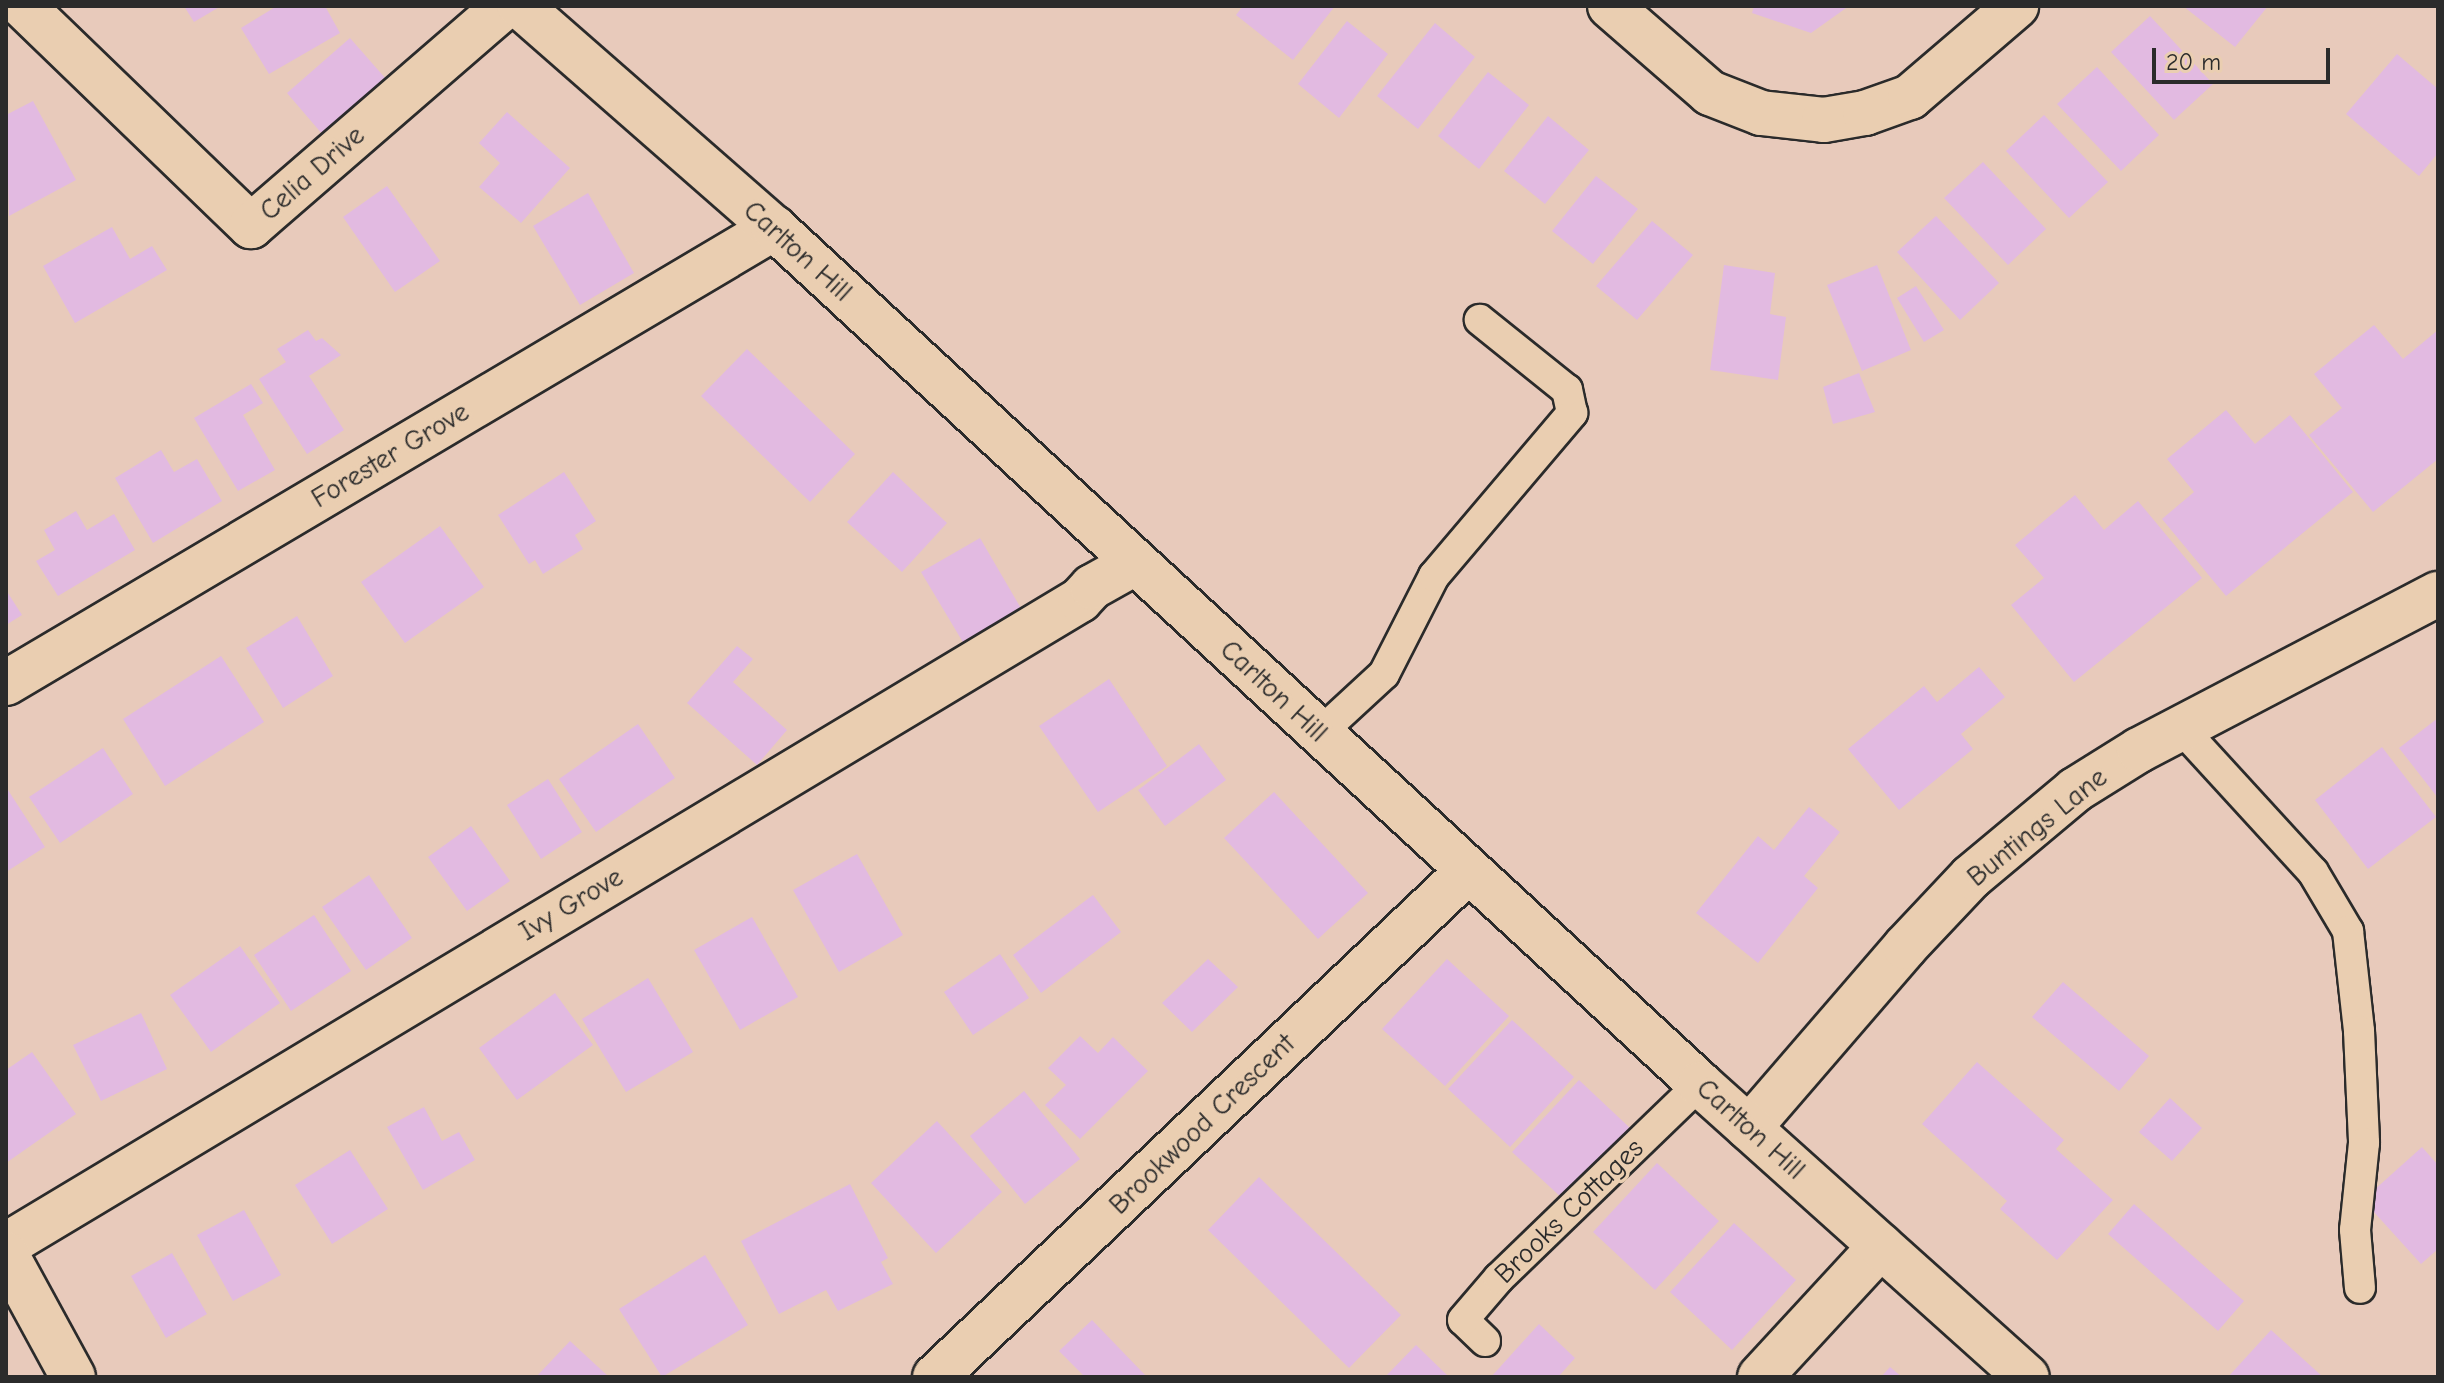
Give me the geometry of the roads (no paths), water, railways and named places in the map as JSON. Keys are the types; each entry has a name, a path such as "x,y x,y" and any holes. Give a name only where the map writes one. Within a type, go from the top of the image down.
{"street":[{"name":"Celia Drive","path":"23,6 251,226 505,6"},
{"name":"Carlton Hill","path":"520,6 774,228 1700,1084 2027,1377"},
{"path":"1610,6 1710,93 1761,113 1824,120 1865,113 1910,97 2016,6"},
{"name":"Forester Grove","path":"6,683 774,228"},
{"name":"Ivy Grove","path":"6,1245 1080,600 1092,587 1135,563"},
{"name":"Buntings Lane","path":"1749,1128 1905,947 1971,877 2075,790 2181,728 2438,594"},
{"name":"Brookwood Crescent","path":"935,1377 1469,870"},
{"path":"1760,1377 1881,1246"},
{"path":"6,1254 73,1377"}],"lane":[{"path":"1320,733 1384,674 1434,576 1572,413 1567,390 1480,320"},
{"path":"2181,728 2313,872 2348,931 2359,1031 2364,1143 2355,1230 2360,1288"},
{"name":"Brooks Cottages","path":"1485,1341 1463,1320 1499,1278 1700,1084"}]}
